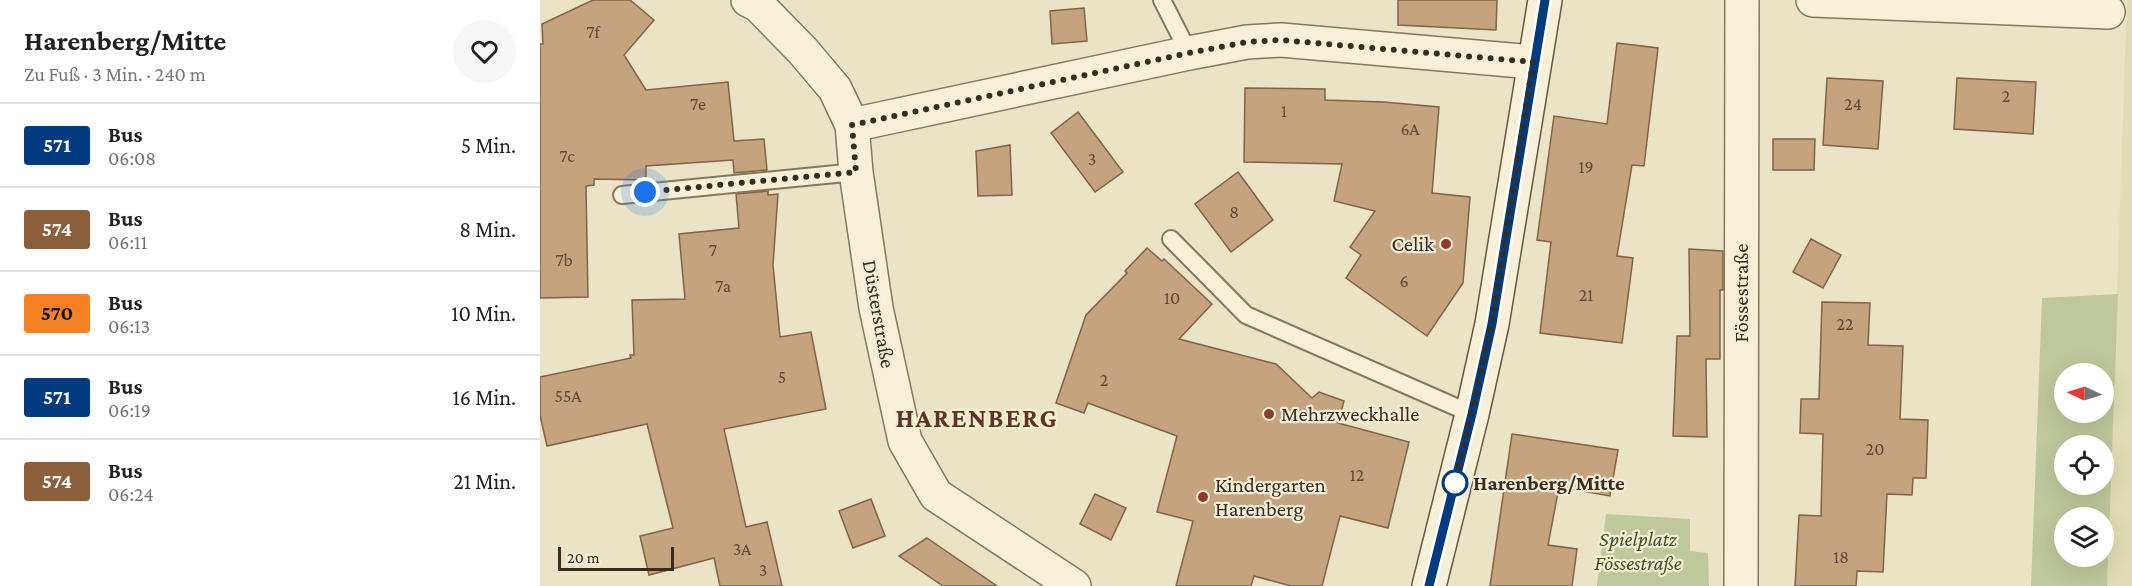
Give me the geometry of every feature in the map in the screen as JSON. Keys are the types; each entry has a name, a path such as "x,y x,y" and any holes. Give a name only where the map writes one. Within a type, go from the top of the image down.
{"street":[{"name":"Düsterstraße","path":"748,0 758,6 804,51 835,89 852,125 856,172 876,308 905,441 936,495 1074,586"},
{"path":"1429,586 1492,324 1533,62 1545,0"},
{"name":"Fössestraße","path":"1741,586 1742,0"},
{"path":"1813,0 2108,12"},
{"path":"852,125 1247,42 1281,40 1533,62"}],"lane":[{"path":"1162,0 1189,53"},
{"path":"622,195 856,172"},
{"path":"1171,239 1246,315 1472,414"}],"shaded area":[{"path":"2127,0 2132,0 2132,586 2107,586 2108,567 2114,567 2114,507 2110,507 2110,495 2114,495 2114,435 2112,435"}],"green space":[{"path":"2118,294 2114,400 2114,363 2054,363 2054,423 2113,423 2113,435 2054,435 2054,495 2110,495 2110,507 2054,507 2054,567 2108,567 2107,586 2031,586 2042,298"},
{"name":"Spielplatz Fössestraße","path":"1606,514 1690,519 1690,551 1708,553 1709,586 1597,586"}],"building":[{"path":"593,0 630,0 654,20 624,55 646,90 728,82 734,141 764,139 767,170 734,173 733,160 646,166 646,180 594,179 594,185 586,186 588,297 540,298 540,44 543,44 542,24"},
{"path":"1398,0 1497,0 1496,30 1398,25"},
{"path":"1084,8 1087,41 1052,44 1050,11"},
{"path":"1617,43 1658,48 1644,166 1632,165 1617,256 1633,258 1622,343 1540,333 1551,242 1537,240 1554,116 1607,124"},
{"path":"1827,78 1883,81 1878,149 1823,145"},
{"path":"1957,78 2036,82 2033,134 1954,129"},
{"path":"1245,88 1325,89 1325,100 1439,107 1432,193 1470,197 1463,283 1427,336 1346,278 1361,255 1350,247 1375,211 1334,201 1342,164 1244,162"},
{"path":"1078,112 1123,172 1095,192 1051,133"},
{"path":"1773,139 1815,139 1814,170 1773,170"},
{"path":"1010,145 1012,195 978,196 976,151"},
{"path":"1238,172 1273,220 1231,252 1195,204"},
{"path":"768,191 768,195 778,194 773,265 780,337 811,332 826,409 724,429 746,527 767,522 782,586 720,586 714,558 649,575 640,536 673,528 647,424 547,446 540,415 540,377 631,358 630,355 634,355 632,300 685,299 679,234 739,228 736,194"},
{"path":"1811,239 1841,255 1823,288 1793,272"},
{"path":"1147,248 1162,261 1164,259 1212,304 1179,339 1276,364 1312,398 1319,392 1344,401 1338,423 1409,442 1388,528 1340,516 1322,586 1291,586 1254,576 1251,586 1176,586 1193,521 1157,512 1177,436 1088,403 1084,413 1056,403 1086,315 1127,273 1125,271"},
{"path":"1689,249 1723,251 1723,290 1720,290 1720,359 1706,359 1707,437 1673,436 1677,336 1690,336"},
{"path":"1822,302 1870,303 1868,345 1903,346 1900,419 1928,420 1926,478 1913,478 1912,495 1887,494 1883,572 1857,571 1856,586 1795,586 1799,515 1821,516 1823,434 1800,433 1801,399 1819,399"},
{"path":"1512,434 1618,450 1610,496 1559,487 1548,545 1577,549 1572,586 1490,586"},
{"path":"1095,494 1126,508 1111,540 1080,524"},
{"path":"871,499 885,536 853,548 839,511"},
{"path":"927,538 997,586 943,586 899,556"}],"bus line":[{"name":"571","path":"1429,586 1492,324 1533,62 1545,0"}],"place":[{"name":"Celik","path":"1446,244"},
{"name":"Mehrzweckhalle","path":"1269,414"},
{"name":"Harenberg/Mitte","path":"1455,483"},
{"name":"Kindergarten Harenberg","path":"1203,497"}],"district":[{"name":"HARENBERG","path":"977,418"}],"route":[{"path":"645,192 856,172 852,125 1247,42 1281,40 1533,62 1492,324 1455,483"}]}
